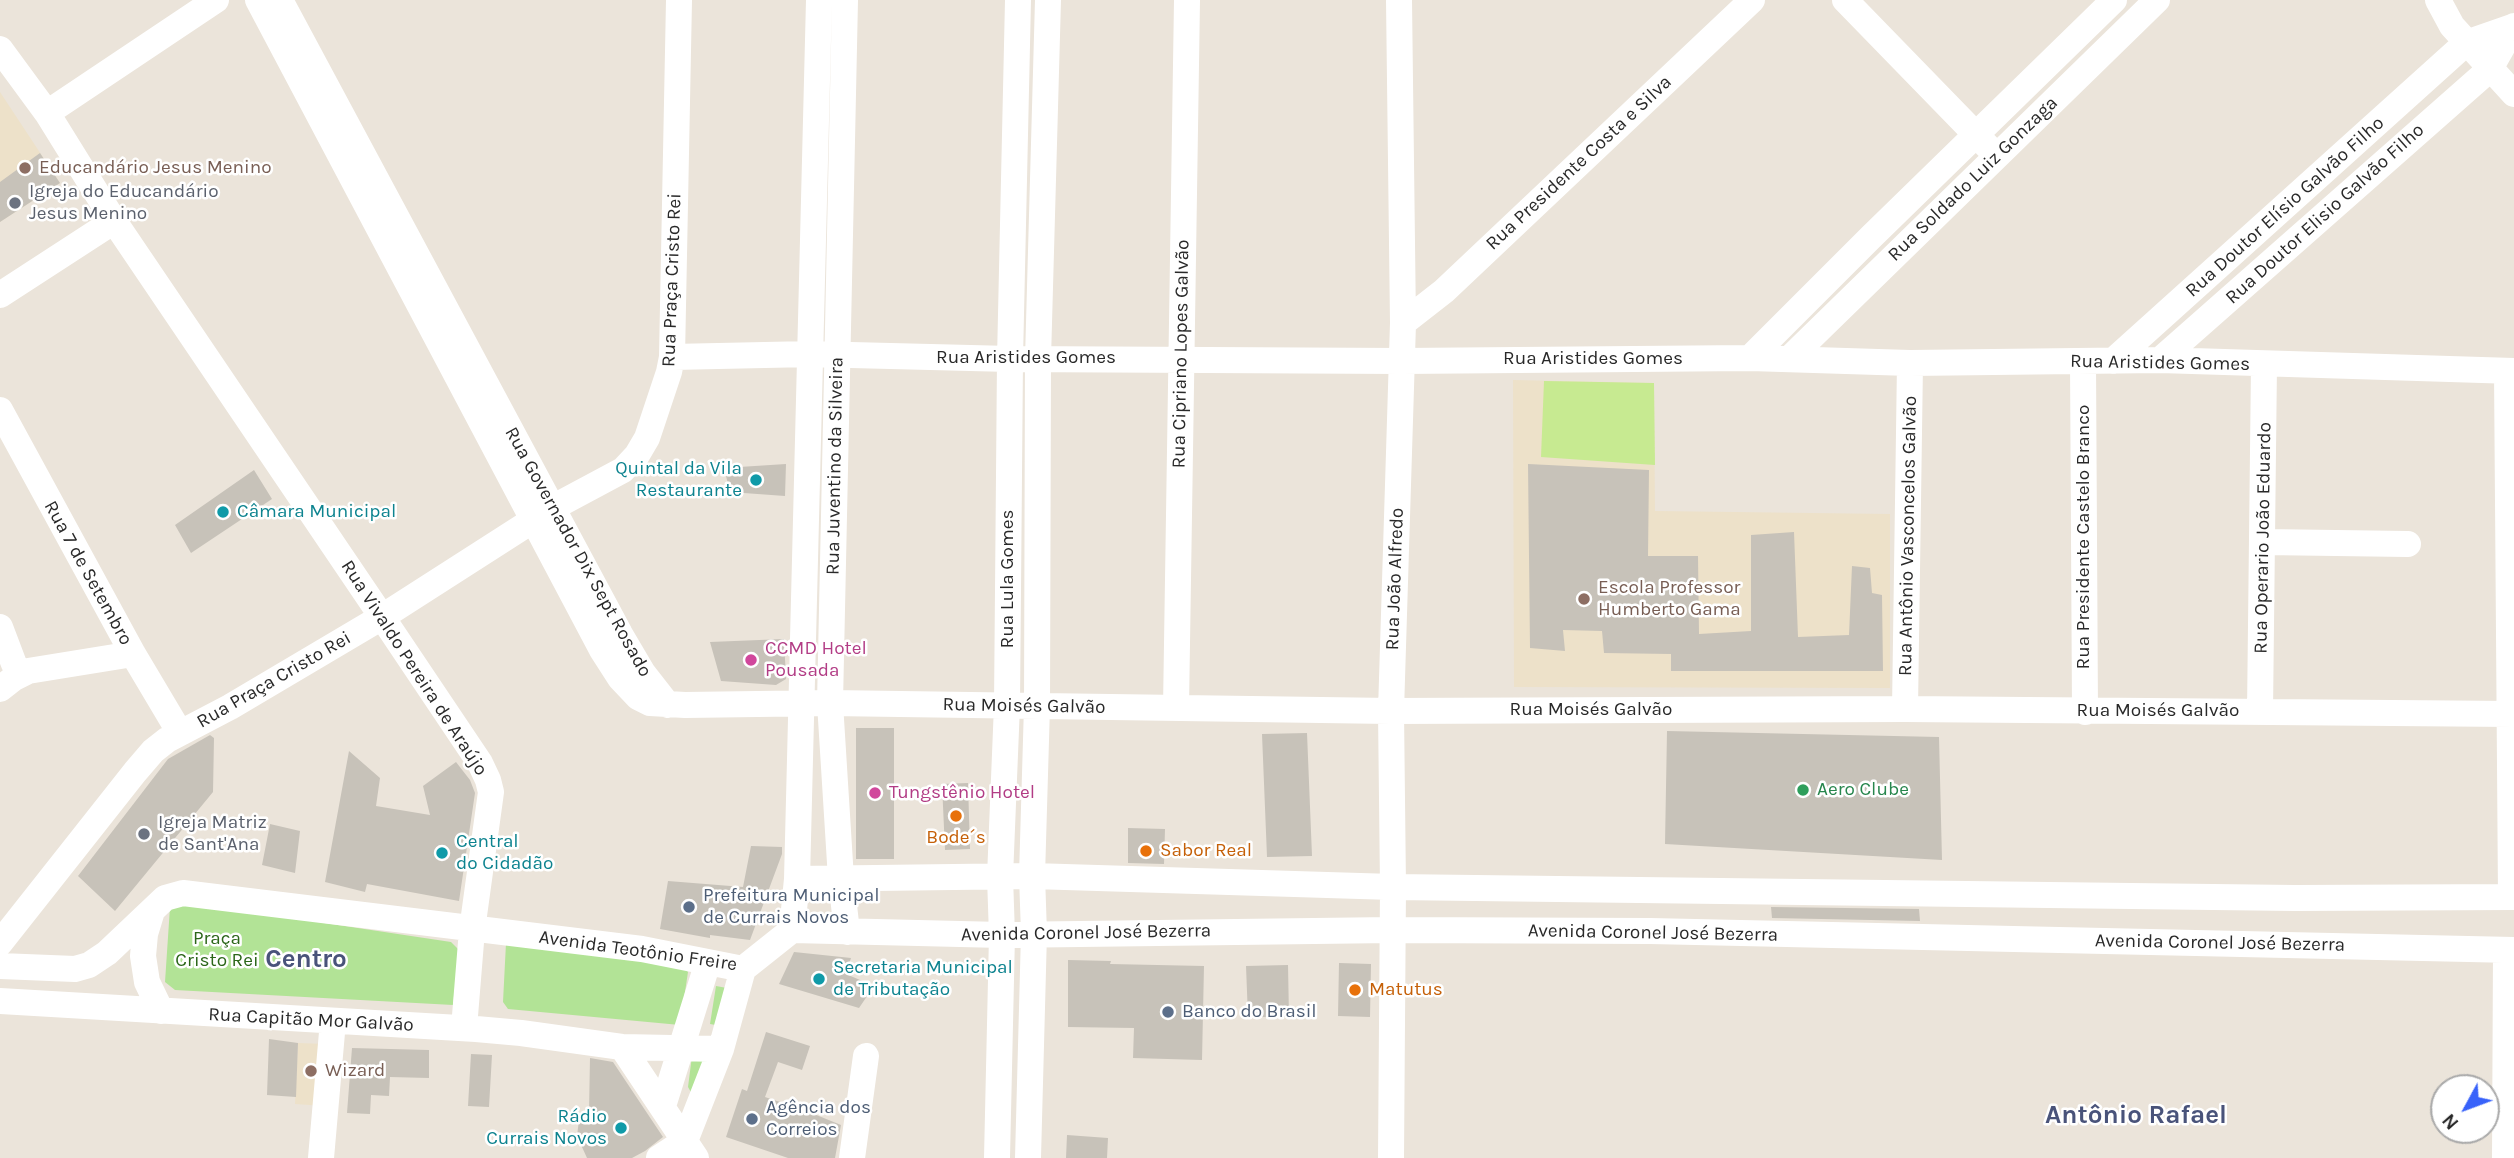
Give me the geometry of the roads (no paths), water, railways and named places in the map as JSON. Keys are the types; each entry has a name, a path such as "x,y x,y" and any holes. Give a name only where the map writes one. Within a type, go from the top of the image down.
{"street":[{"path":"47,113 216,0"},
{"name":"Rua Governador Dix Sept Rosado","path":"258,0 543,514"},
{"name":"Rua Governador Dix Sept Rosado","path":"280,0 543,514 602,650 620,678 638,697 650,703 668,705"},
{"name":"Rua Praça Cristo Rei","path":"0,943 153,751 383,617 543,514 623,470 637,455 647,438 672,356 679,0"},
{"name":"Rua Juventino da Silveira","path":"793,930 797,879 819,0"},
{"name":"Rua Juventino da Silveira","path":"845,0 830,703 847,932"},
{"name":"Rua Lula Gomes","path":"996,1158 1002,935 1000,877 1007,705 1010,359 1018,0"},
{"name":"Rua Lula Gomes","path":"1034,933 1032,876 1037,706 1038,359 1048,0"},
{"name":"Rua Cipriano Lopes Galvão","path":"1176,708 1187,0"},
{"name":"Rua João Alfredo","path":"1391,1158 1391,711 1403,323 1399,0"},
{"name":"Rua Presidente Costa e Silva","path":"1403,323 1444,291 1752,0"},
{"path":"1845,0 1996,155"},
{"name":"Rua Soldado Luiz Gonzaga","path":"1750,358 2114,0"},
{"path":"2438,0 2461,47 2490,69 2514,94"},
{"name":"Rua Soldado Luiz Gonzaga","path":"1789,359 1996,155 2141,5"},
{"path":"2461,47 2513,27"},
{"path":"2490,69 2513,27"},
{"name":"Rua Doutor Elísio Galvão Filho","path":"2113,361 2461,47"},
{"name":"Rua Vivaldo Pereira de Araújo","path":"0,49 47,113 114,220 480,763 491,792 472,930 464,1028"},
{"name":"Rua Doutor Elisio Galvão Filho","path":"2160,360 2490,69"},
{"path":"1015,146 1043,147"},
{"path":"815,158 842,158"},
{"path":"2303,190 2325,214"},
{"path":"0,295 114,220"},
{"path":"1871,237 1892,258"},
{"name":"Rua Aristides Gomes","path":"672,356 811,354 1010,359 1402,361 1750,358 1910,363 2160,360 2511,371"},
{"name":"Rua Presidente Castelo Branco","path":"2083,362 2085,712"},
{"name":"Rua Antônio Vasconcelos Galvão","path":"1905,709 1910,363"},
{"name":"Rua Operario João Eduardo","path":"2260,712 2264,364"},
{"path":"797,879 1032,876 1393,887 1604,890 2513,897 2511,371"},
{"name":"Rua 7 de Setembro","path":"0,410 132,654 180,733"},
{"path":"805,513 833,514"},
{"path":"2264,542 2408,544"},
{"path":"0,627 14,664 14,678 0,690"},
{"path":"14,664 132,654"},
{"name":"Rua Moisés Galvão","path":"668,705 830,703 1391,711 1905,709 2513,714"},
{"path":"1501,888 1502,931"},
{"path":"1604,890 1605,931"},
{"path":"1647,890 1650,931"},
{"path":"1748,891 1748,935"},
{"path":"0,966 75,969 89,965 107,953 165,898 183,893 472,930"},
{"path":"1924,894 1925,937"},
{"path":"2018,895 2019,940"},
{"path":"2120,896 2121,940"},
{"path":"152,911 145,934 143,957 147,982 161,1011"},
{"name":"Avenida Teotônio Freire","path":"472,930 642,949 743,969 793,930"},
{"name":"Avenida Coronel José Bezerra","path":"793,930 1002,935 1392,930 1650,931 2510,950"},
{"path":"1028,1158 1034,933"},
{"path":"2505,1158 2510,950"},
{"path":"663,1106 708,962"},
{"path":"691,1149 743,969"},
{"name":"Rua Capitão Mor Galvão","path":"0,1001 464,1028 622,1047 721,1049"},
{"path":"321,1158 333,1021"},
{"path":"622,1047 691,1149"},
{"path":"852,1158 866,1056"},
{"path":"659,1158 691,1149"}],"place":[{"name":"Educandário Jesus Menino","path":"25,168"},
{"name":"Igreja do Educandário Jesus Menino","path":"15,203"},
{"name":"Quintal da Vila Restaurante","path":"756,480"},
{"name":"Câmara Municipal","path":"223,512"},
{"name":"Escola Professor Humberto Gama","path":"1584,599"},
{"name":"CCMD Hotel Pousada","path":"751,660"},
{"name":"Aero Clube","path":"1803,790"},
{"name":"Tungstênio Hotel","path":"875,793"},
{"name":"Bode´s","path":"956,816"},
{"name":"Igreja Matriz de Sant'Ana","path":"144,834"},
{"name":"Sabor Real","path":"1146,851"},
{"name":"Central do Cidadão","path":"442,853"},
{"name":"Prefeitura Municipal de Currais Novos","path":"689,907"},
{"name":"Secretaria Municipal de Tributação","path":"819,979"},
{"name":"Matutus","path":"1355,990"},
{"name":"Banco do Brasil","path":"1168,1012"},
{"name":"Wizard","path":"311,1071"},
{"name":"Agência dos Correios","path":"752,1119"},
{"name":"Rádio Currais Novos","path":"621,1128"}],"district":[{"name":"Centro","path":"306,960"},
{"name":"Antônio Rafael","path":"2136,1116"}],"park label":[{"name":"Praça Cristo Rei","path":"217,950"}]}
